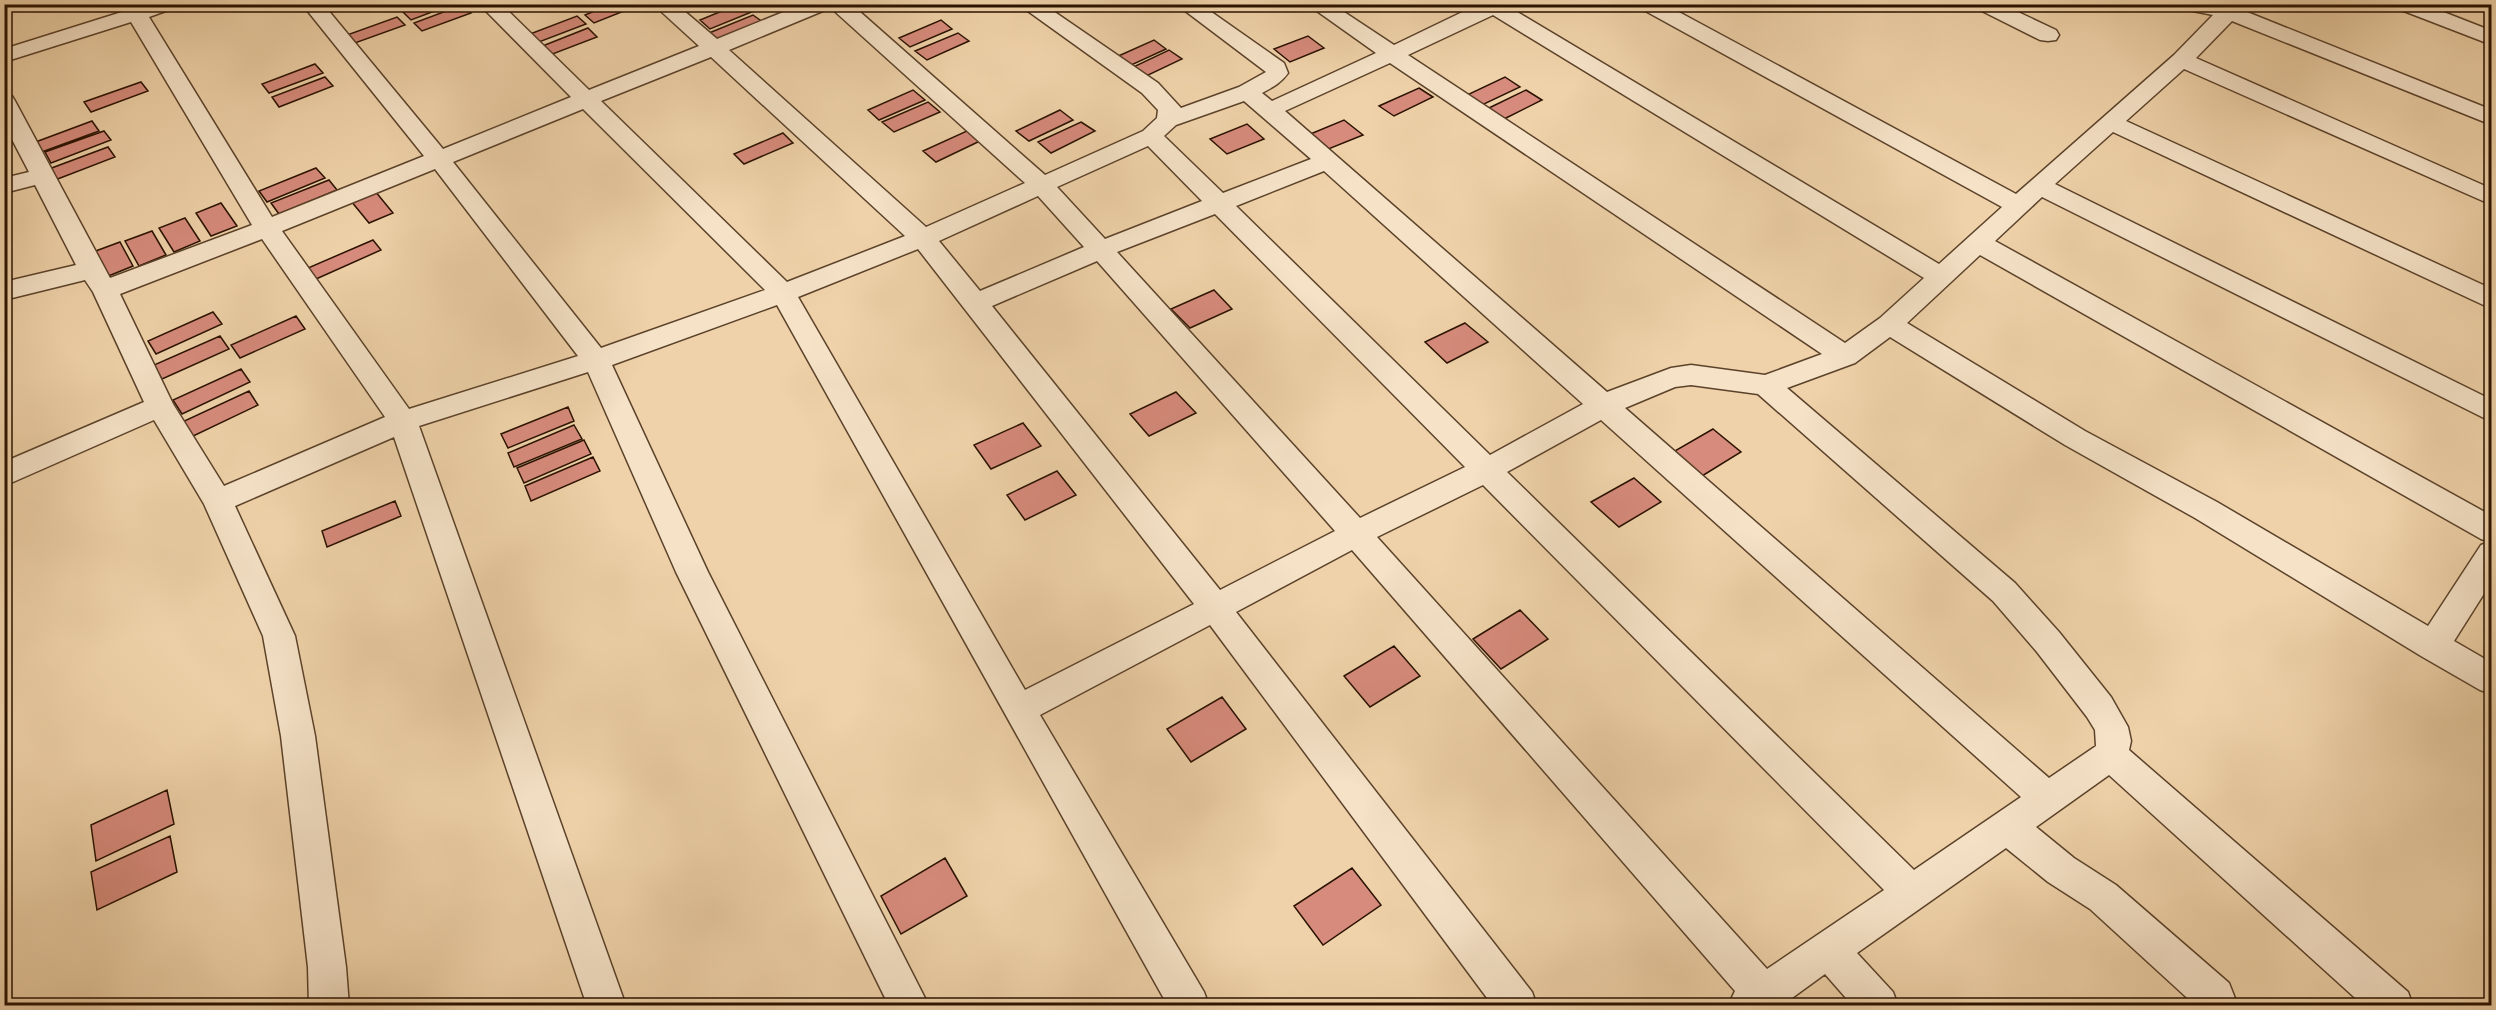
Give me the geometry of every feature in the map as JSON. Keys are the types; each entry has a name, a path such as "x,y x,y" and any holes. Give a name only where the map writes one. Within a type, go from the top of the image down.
{"street":[{"path":"4,57 135,9 167,4"},
{"path":"312,4 439,159 596,360 692,572 910,1005"},
{"path":"489,4 585,101 783,293 1019,710 1190,1005"},
{"path":"663,4 923,238 1215,607 1518,1005"},
{"path":"4,291 83,272 98,281 267,228 823,4"},
{"path":"838,4 1042,186 1286,455 1755,1000 2111,755 2114,741 2111,727 2099,707 2048,642 2004,592 1766,385"},
{"path":"1028,4 1150,88 1170,109 1160,128"},
{"path":"218,501 404,421 596,360 783,293 923,238 1042,186 1160,128 1247,92 1273,78 1277,73 1275,68 1186,4"},
{"path":"1317,4 1845,356"},
{"path":"1647,4 2018,206"},
{"path":"1983,4 2048,35"},
{"path":"2185,4 2233,8 2492,118"},
{"path":"2403,4 2492,39"},
{"path":"1270,110 1394,55 1494,6 1940,276"},
{"path":"1019,710 1354,535 1488,469 1604,405 1671,378 1692,375 1766,385 1845,356 1889,324 2038,186 2182,60 2233,8"},
{"path":"135,9 267,228 404,421 607,1005"},
{"path":"2182,60 2492,198"},
{"path":"1247,92 1328,161 2048,799"},
{"path":"4,101 160,406 218,501 279,636 298,736 327,967 329,1005"},
{"path":"2110,122 2492,300"},
{"path":"1160,128 1219,203 1912,893"},
{"path":"975,303 1100,250 1328,161"},
{"path":"4,186 42,176"},
{"path":"2038,186 2492,412"},
{"path":"1977,242 2492,531"},
{"path":"1889,324 2075,438 2206,510 2492,681"},
{"path":"4,475 160,406"},
{"path":"2433,646 2492,554"},
{"path":"2111,755 2394,1005"},
{"path":"2008,827 2061,870 2103,897 2133,922 2215,997 2218,1005"},
{"path":"1829,950 1879,1005"}],"building":[{"path":"423,4 453,4 411,20 403,12"},
{"path":"611,4 639,5 594,23 585,15"},
{"path":"739,4 746,4 754,11 710,29 700,20"},
{"path":"462,5 471,13 422,31 414,23"},
{"path":"753,15 764,23 719,41 709,33"},
{"path":"577,16 586,24 539,42 530,34"},
{"path":"397,17 405,25 355,43 347,35"},
{"path":"941,20 952,29 910,47 899,38"},
{"path":"588,28 597,37 550,55 540,47"},
{"path":"958,33 969,41 927,60 915,51"},
{"path":"1308,36 1324,48 1290,62 1274,49"},
{"path":"1154,40 1166,49 1127,67 1114,58"},
{"path":"1169,50 1182,59 1142,78 1129,69"},
{"path":"315,64 323,73 269,93 262,84"},
{"path":"325,77 333,86 279,107 272,97"},
{"path":"1505,77 1520,87 1482,105 1467,95"},
{"path":"141,82 148,91 91,112 84,102"},
{"path":"1419,88 1433,97 1394,116 1379,106"},
{"path":"913,90 925,100 879,120 868,110"},
{"path":"1526,90 1542,100 1504,119 1489,108"},
{"path":"928,102 940,112 894,132 882,122"},
{"path":"1060,110 1073,120 1029,141 1016,131"},
{"path":"1344,120 1363,135 1326,150 1308,135"},
{"path":"92,121 99,131 39,153 33,143"},
{"path":"1081,122 1095,131 1051,153 1038,142"},
{"path":"1247,124 1264,139 1227,154 1210,139"},
{"path":"969,130 982,140 936,162 923,151"},
{"path":"104,131 111,140 51,163 45,152"},
{"path":"783,133 793,143 744,164 734,154"},
{"path":"108,147 115,157 55,180 49,169"},
{"path":"316,168 325,178 267,202 259,191"},
{"path":"329,180 337,190 279,214 271,203"},
{"path":"375,191 393,213 369,223 351,201"},
{"path":"221,203 237,226 211,236 196,213"},
{"path":"185,218 200,241 174,252 159,228"},
{"path":"152,231 166,255 139,266 125,241"},
{"path":"373,240 381,250 316,279 308,268"},
{"path":"120,242 133,266 106,277 93,252"},
{"path":"1214,290 1232,309 1190,328 1171,309"},
{"path":"213,312 222,324 156,354 148,341"},
{"path":"296,316 305,329 240,358 231,345"},
{"path":"1465,323 1488,342 1447,363 1425,342"},
{"path":"220,336 229,349 162,379 154,365"},
{"path":"241,369 250,382 182,414 173,400"},
{"path":"249,391 258,405 189,438 180,423"},
{"path":"1176,392 1196,413 1149,436 1130,414"},
{"path":"568,407 574,421 508,448 501,434"},
{"path":"1023,423 1041,446 991,469 974,445"},
{"path":"574,425 582,439 514,467 508,453"},
{"path":"1713,429 1741,452 1702,476 1673,452"},
{"path":"584,440 591,454 524,483 517,468"},
{"path":"593,457 600,471 531,501 525,486"},
{"path":"1057,471 1076,495 1025,520 1007,495"},
{"path":"1634,478 1661,502 1619,527 1591,502"},
{"path":"395,501 401,516 327,547 322,531"},
{"path":"1520,610 1548,639 1501,669 1473,639"},
{"path":"1394,646 1420,676 1370,707 1344,676"},
{"path":"1222,697 1246,729 1191,762 1167,729"},
{"path":"167,790 174,824 96,861 91,825"},
{"path":"170,836 177,872 97,910 91,872"},
{"path":"945,858 967,896 901,934 881,896"},
{"path":"1352,868 1381,905 1323,945 1294,906"}]}
